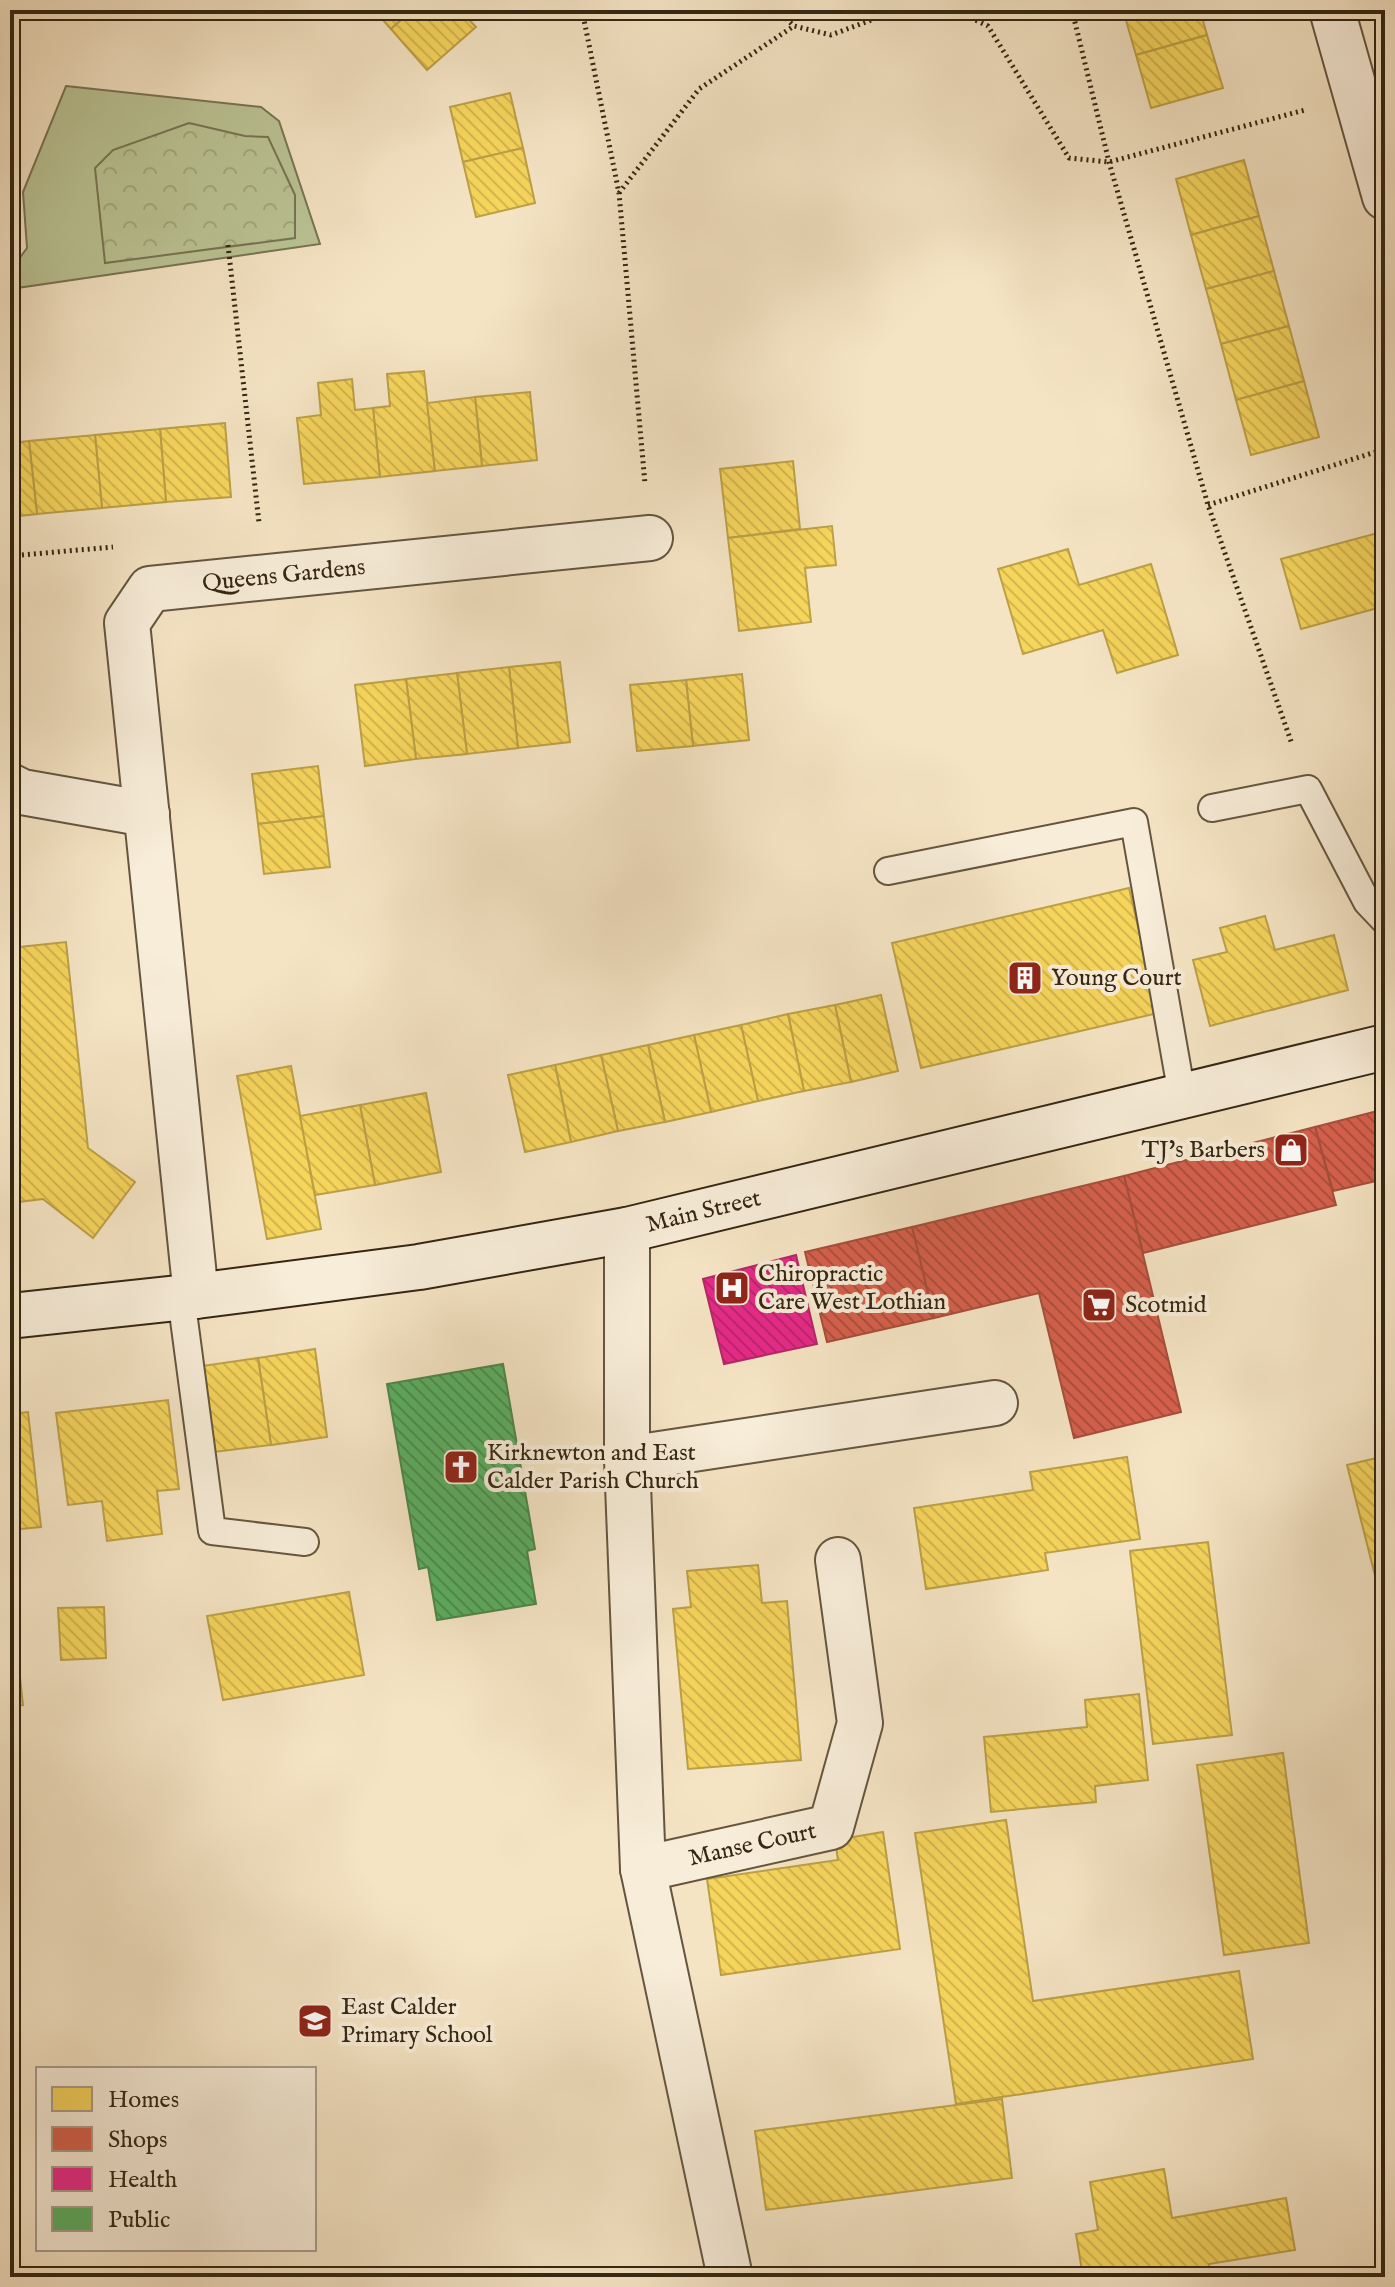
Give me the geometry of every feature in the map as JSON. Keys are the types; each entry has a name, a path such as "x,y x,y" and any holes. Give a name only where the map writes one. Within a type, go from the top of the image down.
{"street":[{"path":"1332,10 1357,96 1378,142 1385,197"},
{"name":"Queens Gardens","path":"150,589 650,538"},
{"path":"150,589 127,623 147,814 188,1297"},
{"path":"10,786 22,792 147,814"},
{"name":"Main Street","path":"10,1316 419,1267 627,1230 1385,1047"},
{"path":"627,1230 627,1459 643,1869 730,2277"},
{"path":"627,1459 995,1403"},
{"name":"Manse Court","path":"643,1869 831,1827 860,1723 838,1560"}],"lane":[{"path":"1212,808 1308,789 1367,902 1385,921"},
{"path":"888,871 1134,822 1182,1095"},
{"path":"188,1297 212,1531 305,1542"}],"path":[{"path":"582,10 619,193 650,538"},
{"path":"777,10 794,26 831,35 903,10"},
{"path":"954,10 988,26 1069,158 1109,162 1357,96"},
{"path":"1072,10 1109,162 1208,505 1308,789"},
{"path":"619,193 699,89 794,26"},
{"path":"228,245 265,576"},
{"path":"1208,505 1385,449"},
{"path":"10,556 114,546 150,589"}],"green space":[{"path":"66,86 261,107 279,121 320,244 10,289 10,271 27,248 23,192"},
{"path":"189,123 245,136 268,137 295,195 295,238 105,263 95,168 113,150"}],"building: Homes":[{"path":"374,10 412,10 391,29"},
{"path":"412,10 460,10 476,27 427,70 391,29"},
{"path":"1123,10 1200,10 1207,35 1136,55"},
{"path":"1207,35 1223,88 1151,108 1136,55"},
{"path":"510,93 523,148 463,162 450,107"},
{"path":"523,148 535,203 476,217 463,162"},
{"path":"1244,160 1259,216 1191,235 1176,179"},
{"path":"1259,216 1274,271 1206,289 1191,235"},
{"path":"1274,271 1289,326 1221,344 1206,289"},
{"path":"1289,326 1304,381 1236,400 1221,344"},
{"path":"424,371 435,471 380,477 373,408 390,406 387,374"},
{"path":"352,379 355,410 373,408 380,477 304,484 297,418 321,415 318,383"},
{"path":"1304,381 1319,437 1251,455 1236,400"},
{"path":"530,392 537,460 482,466 475,397"},
{"path":"475,397 482,466 435,471 427,403"},
{"path":"225,423 231,497 166,502 160,429"},
{"path":"160,429 166,502 102,508 95,435"},
{"path":"95,435 102,508 37,514 29,441"},
{"path":"29,441 37,514 10,517 10,443"},
{"path":"793,461 800,529 728,538 720,469"},
{"path":"832,526 836,565 805,568 811,622 739,631 728,538"},
{"path":"1385,531 1385,606 1301,629 1281,559"},
{"path":"1068,549 1079,585 1151,564 1178,655 1117,673 1103,630 1023,654 998,569"},
{"path":"560,662 570,742 518,748 509,667"},
{"path":"509,667 518,748 467,754 457,673"},
{"path":"457,673 467,754 416,759 406,679"},
{"path":"742,674 749,740 693,746 686,680"},
{"path":"406,679 416,759 365,766 355,685"},
{"path":"686,680 693,746 637,751 630,685"},
{"path":"318,766 324,816 258,824 252,774"},
{"path":"324,816 330,867 264,874 258,824"},
{"name":"Young Court","path":"1129,888 1158,1013 921,1068 892,943"},
{"path":"1265,916 1275,950 1334,935 1348,990 1210,1026 1193,960 1227,952 1220,928"},
{"path":"66,942 88,1148 135,1182 93,1238 43,1199 10,1203 10,948"},
{"path":"881,995 898,1071 851,1082 835,1005"},
{"path":"835,1005 851,1082 804,1091 788,1014"},
{"path":"788,1014 804,1091 758,1101 741,1025"},
{"path":"741,1025 758,1101 711,1112 694,1035"},
{"path":"694,1035 711,1112 665,1122 648,1045"},
{"path":"648,1045 665,1122 618,1131 601,1055"},
{"path":"601,1055 618,1131 571,1142 555,1065"},
{"path":"555,1065 571,1142 525,1152 508,1075"},
{"path":"291,1066 321,1229 267,1239 237,1076"},
{"path":"426,1093 441,1172 375,1185 360,1105"},
{"path":"360,1105 375,1185 315,1195 300,1116"},
{"path":"315,1349 327,1437 271,1445 258,1358"},
{"path":"258,1358 271,1445 214,1452 202,1366"},
{"path":"168,1400 179,1489 157,1491 162,1534 107,1541 102,1501 68,1505 56,1413"},
{"path":"28,1412 41,1527 10,1530 10,1414"},
{"path":"1385,1456 1385,1615 1347,1465"},
{"path":"1127,1457 1140,1539 1045,1553 1048,1570 926,1589 914,1508 1033,1490 1030,1472"},
{"path":"1208,1542 1232,1735 1153,1744 1130,1551"},
{"path":"758,1565 762,1603 787,1601 801,1760 688,1769 673,1609 691,1607 687,1571"},
{"path":"349,1592 364,1675 223,1700 207,1616"},
{"path":"104,1607 106,1658 61,1660 58,1608"},
{"path":"17,1649 23,1705 10,1706 10,1650"},
{"path":"1139,1694 1148,1780 1095,1786 1096,1802 991,1812 984,1737 1087,1727 1085,1700"},
{"path":"1283,1753 1309,1943 1224,1955 1197,1765"},
{"path":"1006,1820 1033,2001 1239,1971 1253,2059 956,2104 915,1833"},
{"path":"883,1832 900,1949 721,1975 707,1879 838,1860 835,1840"},
{"path":"1002,2099 1012,2178 766,2210 755,2131"},
{"path":"1164,2169 1172,2218 1286,2198 1295,2250 1209,2264 1211,2277 1083,2277 1076,2234 1098,2230 1090,2182"}],"building: Shops":[{"path":"1385,1109 1385,1179 1333,1191 1315,1127"},
{"path":"1315,1127 1336,1205 1143,1253 1124,1176"},
{"name":"Scotmid","path":"1124,1176 1181,1412 1074,1438 1039,1293 934,1318 912,1227"},
{"path":"912,1227 934,1318 827,1342 805,1252"}],"building: Health":[{"path":"796,1255 817,1344 724,1364 703,1279"}],"building: Public":[{"name":"Kirknewton and East Calder Parish Church","path":"503,1364 535,1549 527,1551 536,1604 437,1620 428,1567 419,1569 387,1384"}],"place":[{"name":"Young Court","path":"1025,978"},
{"name":"TJ's Barbers","path":"1291,1150"},
{"name":"Chiropractic Care West Lothian","path":"732,1288"},
{"name":"Scotmid","path":"1099,1305"},
{"name":"Kirknewton and East Calder Parish Church","path":"461,1467"},
{"name":"East Calder Primary School","path":"315,2021"}]}
